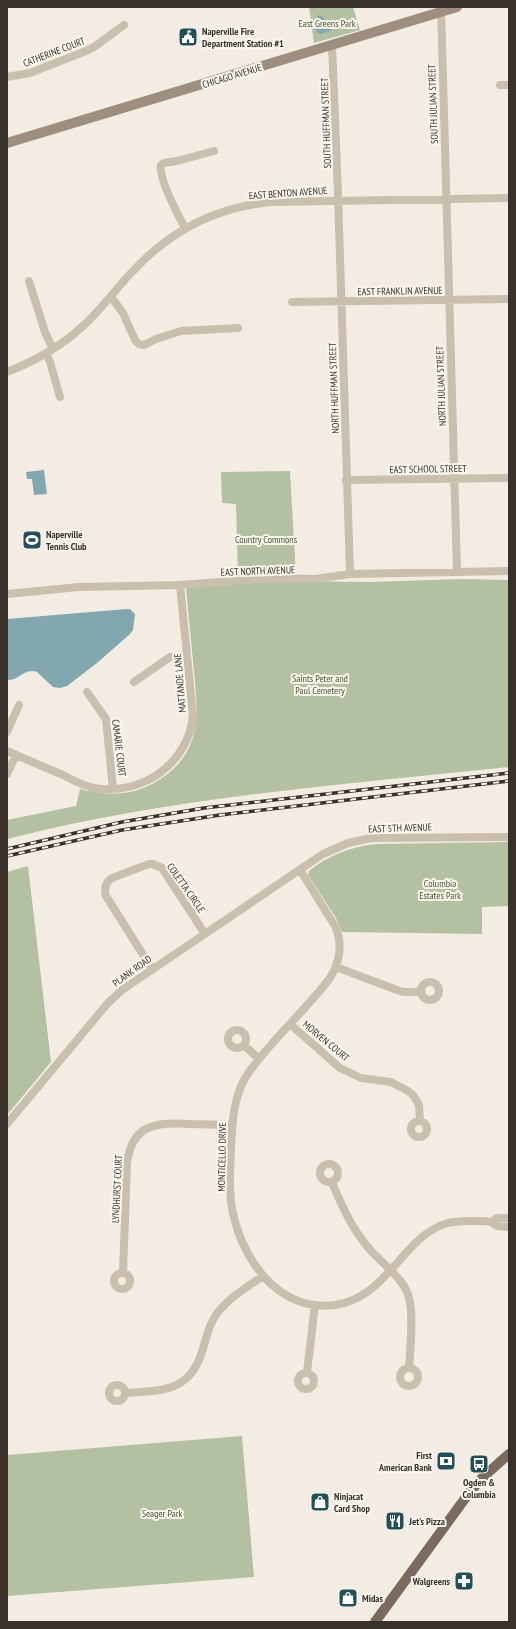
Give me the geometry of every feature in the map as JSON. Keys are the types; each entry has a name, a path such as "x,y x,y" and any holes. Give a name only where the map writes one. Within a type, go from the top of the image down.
{"main road":[{"name":"CHICAGO AVENUE","path":"7,143 332,45 441,9 457,7"},
{"path":"375,1622 469,1493 483,1477 509,1454"}],"street":[{"name":"SOUTH JULIAN STREET","path":"441,9 446,200"},
{"name":"CATHERINE COURT","path":"7,78 30,73 86,51 94,47 124,25"},
{"name":"SOUTH HUFFMAN STREET","path":"332,45 339,201"},
{"path":"500,85 509,85"},
{"path":"184,228 163,181 160,170 161,165 214,151"},
{"name":"EAST BENTON AVENUE","path":"7,372 25,365 49,351 85,324 149,254 166,240 184,228 225,211 255,204 509,198"},
{"name":"NORTH JULIAN STREET","path":"446,200 457,571"},
{"name":"NORTH HUFFMAN STREET","path":"339,201 346,480 350,574"},
{"path":"30,281 45,332 50,362 60,397"},
{"path":"111,297 123,313 139,344 144,345 156,339 181,331 238,328"},
{"name":"EAST FRANKLIN AVENUE","path":"292,302 509,299"},
{"name":"EAST SCHOOL STREET","path":"346,480 509,478"},
{"name":"EAST NORTH AVENUE","path":"7,594 79,587 180,585 271,578 315,579 350,574 509,571"},
{"name":"MATTANDE LANE","path":"7,751 94,788 113,789 134,785 156,775 170,765 182,750 190,730 193,716 180,585"},
{"path":"134,682 170,657 188,654"},
{"name":"CAMARIE COURT","path":"87,692 106,719 113,789"},
{"path":"7,732 20,705"},
{"path":"7,774 16,755"},
{"name":"EAST 5TH AVENUE","path":"300,870 323,854 348,843 362,839 384,837 509,836"},
{"name":"COLETTA CIRCLE","path":"152,969 106,896 105,885 108,881 149,864 158,865 162,868 205,934"},
{"name":"PLANK ROAD","path":"7,1124 108,1003 122,990 300,870"},
{"name":"MONTICELLO DRIVE","path":"300,870 333,921 337,931 340,948 336,966 326,984 259,1058 240,1088 235,1104 232,1125 230,1183 234,1218 243,1243 263,1276 273,1286 286,1295 295,1300 315,1305 335,1305 359,1297 374,1286 419,1240 437,1227 455,1222 492,1222 498,1226 509,1227"},
{"path":"336,966 397,990 404,992 421,992"},
{"name":"MORVEN COURT","path":"290,1024 340,1068 361,1078 390,1082 408,1091 413,1095 419,1105 420,1121"},
{"path":"244,1045 259,1058"},
{"name":"LYNDHURST COURT","path":"123,1273 127,1163 130,1149 134,1140 146,1129 159,1123 232,1125"},
{"path":"332,1182 342,1207 353,1227 373,1254 402,1284 410,1298 411,1316 409,1368"},
{"name":"MONTICELLO DRIVE","path":"492,1222 497,1218 509,1218"},
{"path":"125,1393 164,1390 182,1382 191,1374 197,1365 210,1327 216,1315 229,1302 263,1276"},
{"path":"307,1372 315,1305"}],"green space":[{"name":"East Greens Park","path":"309,7 353,7 360,30 314,43"},
{"name":"Country Commons","path":"290,471 296,576 238,576 236,504 222,503 221,472"},
{"name":"Saints Peter and Paul Cemetery","path":"461,579 509,580 509,767 257,794 194,803 131,813 7,839 7,820 76,806 80,789 99,793 118,794 145,787 171,772 182,759 190,745 196,715 195,680 186,587 268,581 369,582"},
{"name":"Columbia Estates Park","path":"509,842 509,906 482,907 482,934 342,932 336,918 308,875 309,871 324,860 340,853 366,845"},
{"path":"28,866 51,1062 7,1115 7,872"},
{"name":"Seager Park","path":"242,1436 254,1577 7,1596 7,1455"}],"water":[{"path":"320,15 332,29 320,34 316,31 317,16"},
{"path":"44,470 47,494 34,495 32,479 27,479 26,472"},
{"path":"130,609 135,614 133,630 130,634 97,663 67,686 60,688 53,687 37,672 32,671 11,680 7,680 7,619"}],"railway":[{"path":"7,849 122,822 204,808 509,773"},
{"path":"7,856 122,830 220,815 509,781"}],"place":[{"name":"Naperville Fire Department Station #1","path":"188,37"},
{"name":"Naperville Tennis Club","path":"32,540"},
{"name":"First American Bank","path":"446,1461"},
{"name":"Ogden & Columbia","path":"479,1464"},
{"name":"Ninjacat Card Shop","path":"320,1502"},
{"name":"Jet's Pizza","path":"395,1521"},
{"name":"Walgreens","path":"464,1581"},
{"name":"Midas","path":"348,1598"}]}
